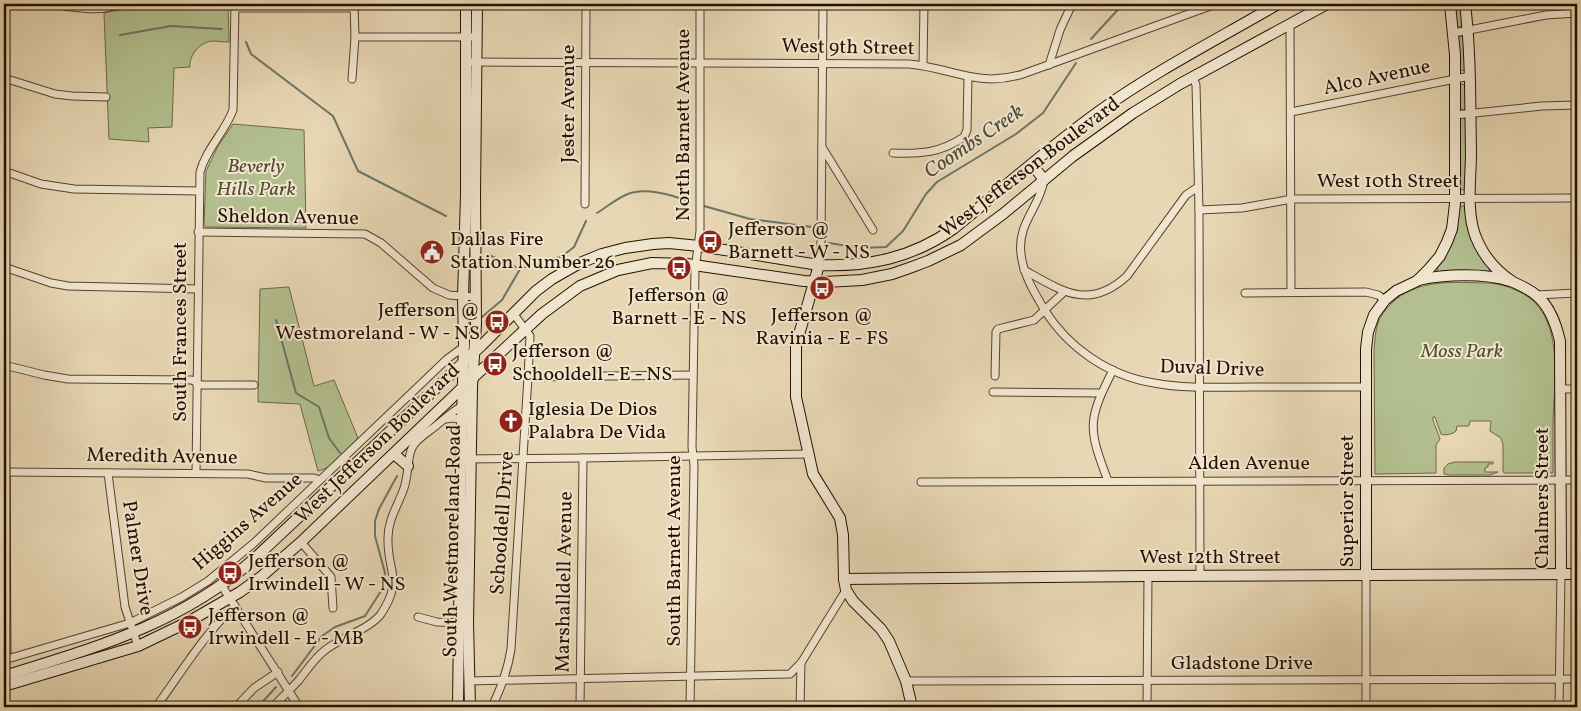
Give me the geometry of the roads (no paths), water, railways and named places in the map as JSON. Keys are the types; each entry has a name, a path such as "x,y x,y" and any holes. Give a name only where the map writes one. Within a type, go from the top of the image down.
{"main road":[{"path":"466,4 471,37 471,195"},
{"path":"471,37 477,4"},
{"name":"West Jefferson Boulevard","path":"4,686 57,665 131,628 162,621 222,586 254,560 464,362 471,348 498,330 536,291 552,279 580,263 625,248 653,244 699,246 819,265 838,266 867,264 923,247 953,229 1082,124 1144,82 1278,4"},
{"name":"West Jefferson Boulevard","path":"4,676 138,646 233,602 301,542 542,314 570,291 600,276 618,270 652,264 695,265 814,282 840,282 892,274 928,261 961,245 982,230 1114,125 1161,95 1290,24 1310,8 1327,4"},
{"path":"1417,281 1434,264 1447,242 1452,228 1455,198 1455,115 1454,33 1450,4"},
{"path":"1465,4 1470,76 1470,198 1472,224 1480,246 1494,265 1514,282 1537,295"},
{"path":"1032,164 1044,180"},
{"name":"South Westmoreland Road","path":"458,707 463,622 466,458 473,378 471,348 463,297 471,195"},
{"name":"South Westmoreland Road","path":"471,195 476,297 476,324 471,348"},
{"path":"819,265 795,353 795,392 813,474 840,518 843,535 846,590 853,601 881,629 890,641 906,681 912,707"},
{"path":"1385,300 1396,291 1417,281 1435,277 1488,276 1514,282"},
{"name":"Chalmers Street","path":"1537,295 1548,308 1558,331 1561,349 1561,574"},
{"name":"Superior Street","path":"1366,575 1366,349 1368,332 1374,315 1385,300"},
{"path":"476,324 479,330 486,332 498,330"},
{"name":"South Westmoreland Road","path":"464,362 462,420 466,458"},
{"path":"394,454 408,466"},
{"name":"West 12th Street","path":"844,579 1577,574"},
{"name":"South Westmoreland Road","path":"463,622 470,707"}],"street":[{"path":"53,4 85,8 111,7 115,4"},
{"name":"Jester Avenue","path":"585,204 586,4"},
{"name":"North Barnett Avenue","path":"699,246 700,4"},
{"path":"819,265 822,244 823,4"},
{"path":"924,4 924,65"},
{"path":"1049,65 1060,30 1072,4"},
{"name":"West 9th Street","path":"471,62 909,64 924,65 968,77 991,80 1018,76 1216,4"},
{"path":"235,6 354,6 355,37 352,79"},
{"name":"South Frances Street","path":"196,473 200,172 202,164 233,110 235,6"},
{"path":"1454,33 1546,15 1577,13"},
{"path":"1290,24 1291,292"},
{"path":"355,37 471,37"},
{"name":"Alco Avenue","path":"1291,112 1470,76"},
{"path":"893,152 929,153 964,137 967,130 968,77"},
{"path":"1194,77 1196,86 1199,210 1200,576"},
{"path":"4,78 55,94 106,98"},
{"path":"1455,115 1577,105"},
{"path":"822,146 872,230"},
{"path":"4,170 41,184 62,188 199,191"},
{"name":"Duval Drive","path":"1044,180 1042,191 1029,214 1021,239 1024,270 1033,290 1055,325 1086,354 1113,370 1152,383 1199,388 1366,387"},
{"path":"1024,270 1064,292 1083,296 1103,292 1117,285 1127,276 1186,195 1198,187"},
{"name":"West 10th Street","path":"1199,210 1242,208 1292,199 1577,198"},
{"name":"Sheldon Avenue","path":"198,232 365,234 381,243 433,288 449,295 476,297"},
{"name":"South Barnett Avenue","path":"690,707 695,265 699,246"},
{"path":"1434,264 1435,277"},
{"path":"1488,276 1492,272 1494,265"},
{"path":"4,267 52,283 68,286 198,289"},
{"path":"994,376 996,332 998,329 1034,320 1064,292"},
{"path":"1245,293 1366,292 1378,295 1385,300"},
{"path":"1537,295 1577,292"},
{"path":"513,313 526,329"},
{"name":"Schooldell Drive","path":"492,707 504,680 511,649 530,336 526,329"},
{"name":"Higgins Avenue","path":"6,660 85,637 131,628 208,581 254,543 429,376 471,348"},
{"path":"4,365 44,375 68,378 192,380 201,385 254,385"},
{"path":"1108,480 1097,451 1093,432 1094,413 1101,393 1113,370"},
{"path":"528,376 693,375"},
{"path":"1561,389 1577,389"},
{"path":"993,392 1101,393"},
{"path":"273,707 323,651 377,618 390,597 393,586 388,536 393,514 406,480 412,447 449,414 462,406"},
{"path":"444,419 454,418 462,420"},
{"path":"466,458 809,454"},
{"name":"Marshalldell Avenue","path":"580,707 583,458"},
{"path":"5,472 6,660"},
{"name":"Meredith Avenue","path":"5,472 248,474 266,478 314,478 320,480"},
{"name":"Palmer Drive","path":"108,473 125,607 138,646"},
{"name":"Alden Avenue","path":"921,482 1577,480"},
{"path":"301,542 330,577 333,608"},
{"name":"Chalmers Street","path":"1560,707 1561,574"},
{"name":"Superior Street","path":"1366,575 1366,707"},
{"path":"1147,707 1148,576"},
{"path":"222,586 300,707"},
{"path":"469,681 786,674 794,672 846,590"},
{"path":"156,707 233,602"},
{"path":"418,617 437,622 463,622"},
{"path":"800,663 800,707"},
{"path":"236,707 254,688 278,672"},
{"name":"Gladstone Drive","path":"906,681 1577,679"}],"waterway":[{"name":"Coombs Creek","path":"1091,39 1123,4"},
{"path":"120,35 171,26 222,29"},
{"path":"246,42 251,54 333,116 358,171 446,216"},
{"name":"Coombs Creek","path":"829,243 860,248 886,247 903,231 926,194 937,182 1016,134 1043,113 1076,63"},
{"name":"Coombs Creek","path":"597,213 628,194 642,191 659,193 690,202"},
{"name":"Coombs Creek","path":"704,206 750,219 812,227"},
{"name":"Coombs Creek","path":"482,317 502,300 520,269 537,262 561,257 574,247 586,221"},
{"path":"489,255 520,269"},
{"path":"276,320 296,393 319,407 329,438 340,453"},
{"name":"Coombs Creek","path":"292,676 322,636 335,627 365,616 381,591 385,573 375,536 375,521 379,509 397,476"},
{"name":"Coombs Creek","path":"258,707 276,687"}],"place":[{"name":"Jefferson @ Barnett - W - NS","path":"710,242"},
{"name":"Dallas Fire Station Number 26","path":"432,252"},
{"name":"Jefferson @ Barnett - E - NS","path":"679,268"},
{"name":"Jefferson @ Ravinia - E - FS","path":"822,288"},
{"name":"Jefferson @ Westmoreland - W - NS","path":"497,322"},
{"name":"Jefferson @ Schooldell - E - NS","path":"495,364"},
{"name":"Iglesia De Dios Palabra De Vida","path":"511,421"},
{"name":"Jefferson @ Irwindell - W - NS","path":"230,573"},
{"name":"Jefferson @ Irwindell - E - MB","path":"190,627"}],"park label":[{"name":"Beverly Hills Park","path":"256,178"},
{"name":"Moss Park","path":"1462,352"}]}
